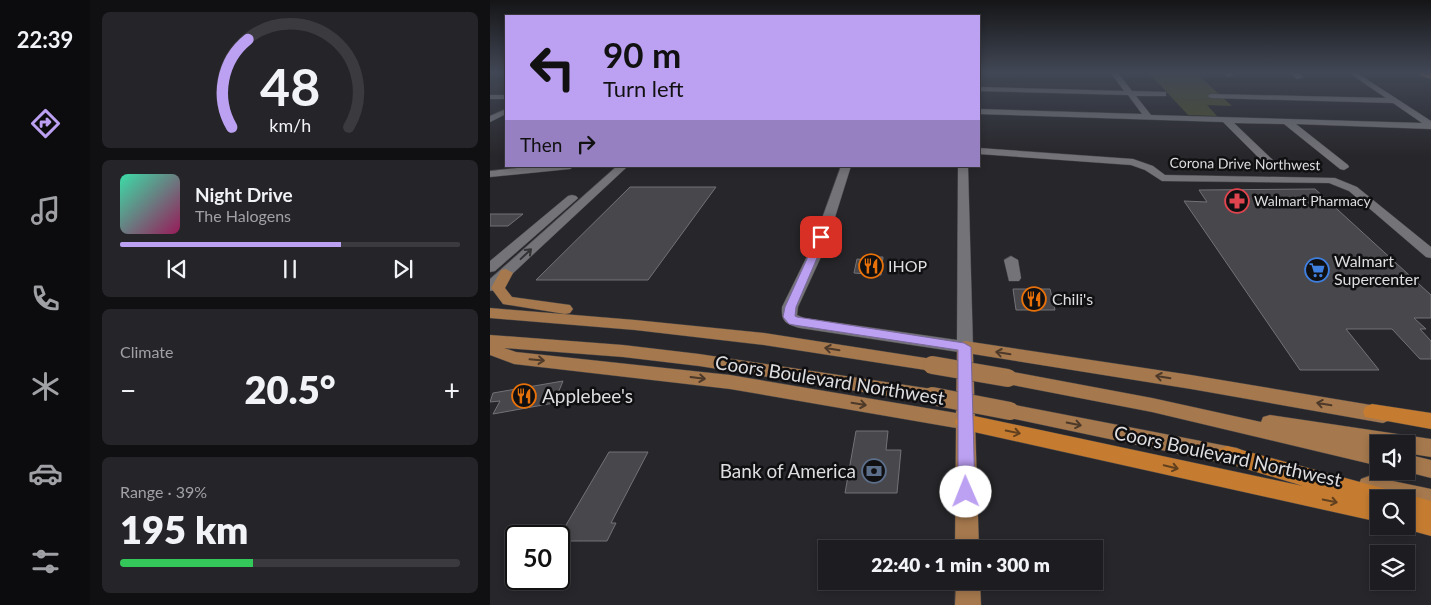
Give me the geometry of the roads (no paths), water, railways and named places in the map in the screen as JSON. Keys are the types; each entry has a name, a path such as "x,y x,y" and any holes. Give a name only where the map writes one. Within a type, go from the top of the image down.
{"highway":[{"path":"1372,412 1431,421"},
{"path":"965,422 1370,510"},
{"path":"1227,454 1370,494"},
{"path":"1415,507 1431,511"},
{"path":"1415,521 1431,525"}],"main road":[{"path":"506,273 498,288 508,301 568,310 635,325"},
{"name":"Coors Boulevard Northwest","path":"490,313 635,325 764,339 932,365 1152,405 1370,455"},
{"name":"Coors Boulevard Northwest","path":"490,341 623,351 699,360 932,396 1227,454 1431,499"},
{"path":"967,540 964,347 1372,412 1431,426"},
{"path":"490,349 514,358 730,382 965,422"},
{"path":"1152,405 1431,448"},
{"path":"1415,465 1431,469"},
{"path":"968,590 968,605"}],"street":[{"path":"1137,101 1148,117"},
{"path":"1394,101 1431,126"},
{"path":"490,119 505,112"},
{"path":"980,112 1431,126"},
{"path":"1225,119 1273,166"},
{"path":"1286,121 1344,167"},
{"name":"Corona Drive Northwest","path":"980,151 1134,162 1147,166 1162,178 1319,179 1336,181 1354,189 1431,254"},
{"path":"490,174 509,169 550,167"},
{"path":"846,167 818,246 790,307 789,317 794,321 964,347 963,167"},
{"path":"490,268 576,196 616,169"},
{"path":"490,287 590,196 616,169"},
{"path":"576,196 590,196"},
{"path":"1011,260 1014,278"}],"place":[{"name":"Walmart Pharmacy","path":"1237,201"},
{"name":"IHOP","path":"871,266"},
{"name":"Walmart Supercenter","path":"1317,270"},
{"name":"Chili's","path":"1034,299"},
{"name":"Applebee's","path":"524,396"},
{"name":"Bank of America","path":"874,471"}]}
